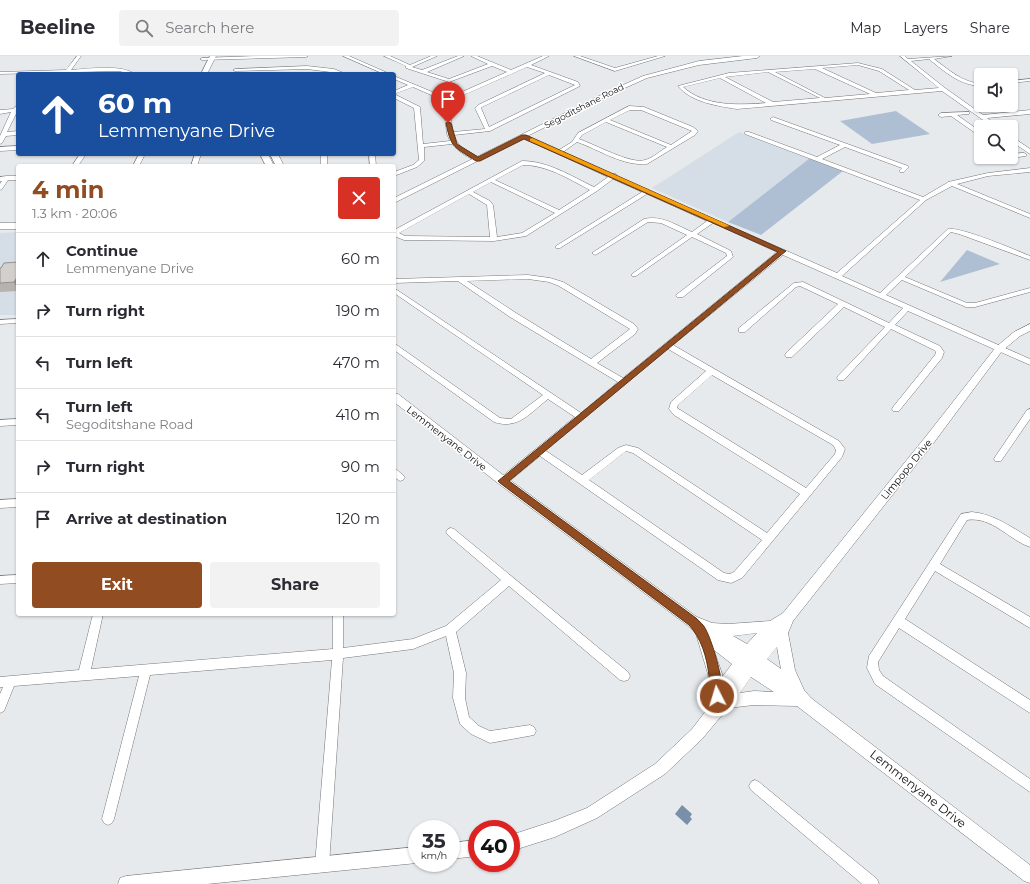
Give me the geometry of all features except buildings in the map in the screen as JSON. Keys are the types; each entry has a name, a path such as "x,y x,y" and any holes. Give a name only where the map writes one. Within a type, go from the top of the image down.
{"main road":[{"path":"205,72 212,58"},
{"path":"0,226 16,226"},
{"path":"0,231 16,230"}],"street":[{"path":"68,71 79,56"},
{"path":"202,60 212,58 306,56"},
{"path":"345,56 384,72"},
{"path":"386,56 409,66 408,67 448,81 493,64"},
{"path":"409,66 436,56"},
{"path":"422,72 462,56"},
{"path":"473,56 511,72"},
{"path":"445,101 547,56"},
{"path":"576,56 615,70 659,56"},
{"path":"583,59 589,56"},
{"name":"Segoditshane Road","path":"396,200 622,87 645,77 703,62 757,56"},
{"path":"902,56 943,89 987,120"},
{"path":"907,60 950,56"},
{"path":"239,58 234,72 303,68 334,69 340,72"},
{"path":"930,58 961,81 974,84"},
{"path":"913,91 887,72 872,66 852,64 767,70 720,76 680,86 681,89 701,99 722,106 737,107 943,89"},
{"path":"450,134 488,130 578,86 576,83 527,65"},
{"path":"814,66 875,95"},
{"path":"57,72 122,70 127,72"},
{"path":"374,72 379,70"},
{"path":"767,70 825,99"},
{"path":"0,73 16,73"},
{"path":"488,130 478,108 480,106 549,73"},
{"path":"720,76 772,104"},
{"path":"396,77 440,97 445,101 450,134 453,142 458,147 478,159"},
{"path":"1018,81 1030,80"},
{"path":"396,92 412,85"},
{"path":"396,97 417,107 422,160 419,163 396,173"},
{"path":"560,152 577,140 580,134 629,108 637,107 694,130 692,134 647,162 640,164 577,140"},
{"path":"0,112 16,108"},
{"path":"0,142 16,110"},
{"path":"983,117 1030,112"},
{"path":"941,115 967,113"},
{"path":"952,114 974,129"},
{"path":"774,119 904,166 906,168 902,172"},
{"path":"606,120 671,147"},
{"path":"5,134 16,133"},
{"path":"747,133 924,198"},
{"path":"524,136 1030,362"},
{"path":"421,146 453,142"},
{"path":"818,159 845,145"},
{"path":"1018,145 1027,154"},
{"path":"0,149 16,148"},
{"path":"324,156 324,164"},
{"path":"396,231 522,163 543,166 595,190"},
{"path":"838,276 924,198 937,189 950,183 984,175 1030,170"},
{"path":"396,234 404,238 494,239 524,235 595,190 614,175"},
{"path":"0,188 7,178"},
{"path":"0,179 16,178"},
{"path":"492,180 560,213"},
{"path":"950,183 1030,216"},
{"path":"558,247 648,191"},
{"path":"469,192 488,202 490,205 494,239"},
{"path":"595,254 649,219 662,221 729,252 730,256 680,295"},
{"path":"634,275 713,220"},
{"path":"882,295 950,230 961,232 1030,258"},
{"path":"503,481 783,251"},
{"path":"396,281 528,277 550,280 561,284 633,327 632,332 591,363"},
{"path":"900,277 961,304 970,305 1030,290"},
{"path":"459,279 513,315 623,382"},
{"path":"742,330 794,285 801,284 937,348 940,352 939,356 896,409"},
{"path":"396,291 581,417"},
{"path":"789,355 842,304"},
{"path":"841,378 908,307"},
{"path":"0,322 16,321"},
{"name":"Limpopo Drive","path":"520,840 555,829 592,813 636,786 660,769 697,734 748,661 788,617 931,438 999,349 1017,334 1030,327"},
{"path":"540,450 727,578 731,579 738,575 841,452 839,446 668,346"},
{"path":"396,347 498,421 514,421 548,396"},
{"path":"711,371 674,404 674,409 683,417 806,493"},
{"name":"Lemmenyane Drive","path":"396,399 503,481 692,621 707,630 801,699 1030,875"},
{"path":"998,459 1030,412"},
{"path":"0,423 16,422"},
{"path":"582,480 621,450 626,448 636,450 768,539"},
{"path":"0,504 16,503"},
{"path":"1030,543 987,518 969,515 964,517 873,660 872,664 875,675 879,680 1030,786"},
{"path":"451,532 624,676"},
{"path":"933,565 1030,623"},
{"path":"0,580 16,579"},
{"path":"0,707 5,681 338,654 413,644 450,630 509,580"},
{"path":"84,674 98,616"},
{"path":"322,865 338,654 338,616"},
{"path":"898,621 1030,707"},
{"path":"757,626 777,630 788,671 801,699 721,699 707,630 757,626"},
{"path":"450,630 460,673 460,698 464,720 475,730 490,737 530,731"},
{"path":"108,819 146,669"},
{"path":"754,786 872,884"},
{"path":"126,884 408,856"}],"shaded area":[{"path":"896,111 930,134 872,144 840,121"},
{"path":"739,132 810,158 728,222 652,188"},
{"path":"810,158 843,171 761,235 728,222"},
{"path":"16,232 16,315 0,315 0,233"},
{"path":"967,250 1000,264 940,282"},
{"path":"682,805 692,814 690,817 692,819 687,825 675,814"}],"slow traffic":[{"path":"532,140 614,175 726,226"}],"route":[{"path":"448,123 450,134 455,145 478,159 524,136 783,251 503,481 692,621 702,632 708,648 715,674 717,696"}]}
